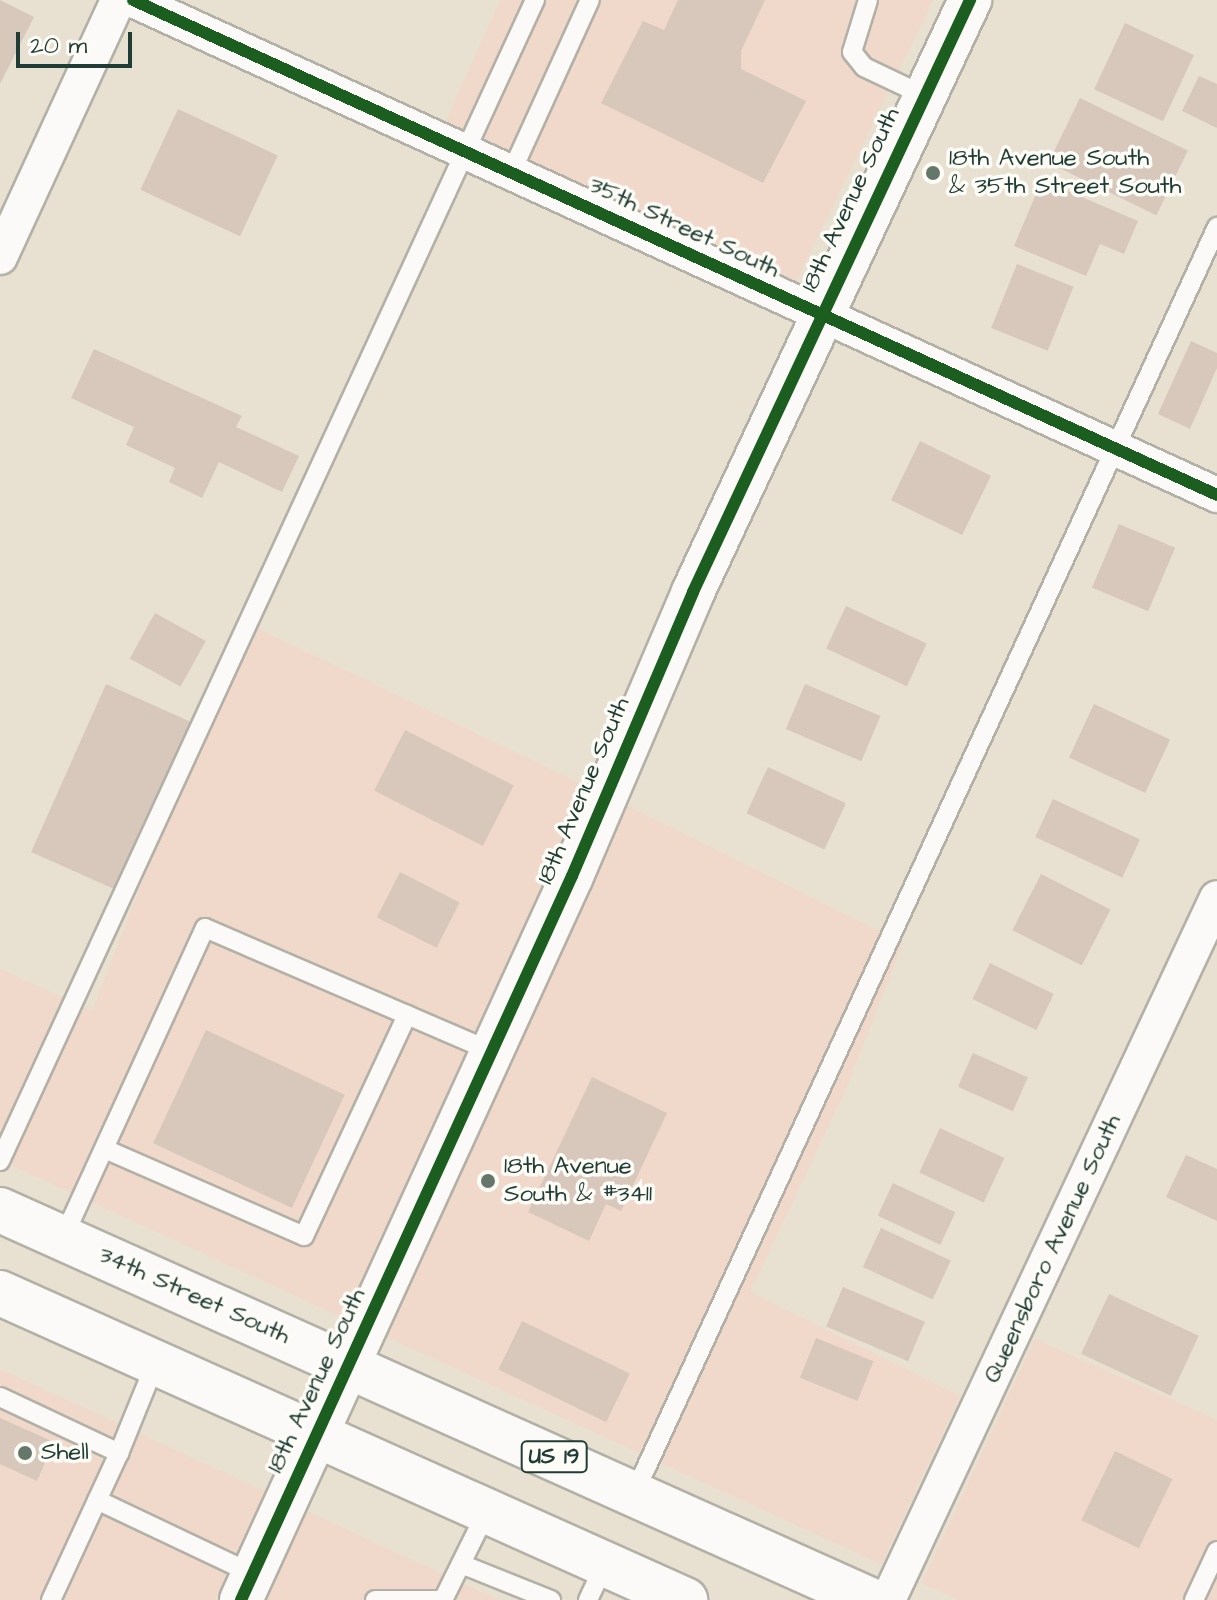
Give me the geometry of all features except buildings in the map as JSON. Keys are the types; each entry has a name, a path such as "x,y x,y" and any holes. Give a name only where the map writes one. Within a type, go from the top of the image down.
{"highway":[{"name":"34th Street South","path":"0,1210 634,1494 812,1588 870,1600"},
{"path":"0,1293 487,1511 596,1582 685,1600"}],"street":[{"path":"0,257 118,0"},
{"name":"35th Street South","path":"133,0 1217,495"},
{"name":"18th Avenue South","path":"247,1587 923,95 970,0"},
{"name":"Queensboro Avenue South","path":"888,1600 1217,898"}],"lane":[{"path":"0,1161 535,0"},
{"path":"511,173 590,0"},
{"path":"868,0 852,52 864,67 923,95"},
{"path":"634,1494 1217,227"},
{"path":"63,1238 205,928 491,1051"},
{"path":"105,1149 304,1236 407,1015"},
{"path":"51,1600 119,1453 156,1362"},
{"path":"0,1397 119,1453"},
{"path":"97,1500 247,1587"},
{"path":"375,1600 442,1600 487,1511"},
{"path":"1194,1600 1217,1551"},
{"path":"461,1564 551,1600"}],"shaded area":[{"path":"500,0 933,0 796,281 446,121"},
{"path":"244,622 586,786 346,1319 0,1160 0,969 92,1011"},
{"path":"626,805 903,943 845,1091 750,1292 960,1396 881,1564 387,1337"},
{"path":"1035,1339 1217,1420 1217,1600 959,1600 922,1583"},
{"path":"0,1369 266,1492 216,1600 0,1600"},
{"path":"306,1511 499,1600 265,1600"}],"cycle path":[{"path":"133,0 1217,495"},
{"path":"241,1600 572,876 693,592 970,0"}],"place":[{"name":"18th Avenue South & 35th Street South","path":"933,173"},
{"name":"18th Avenue South & #3411","path":"488,1181"},
{"name":"Shell","path":"25,1453"}]}
